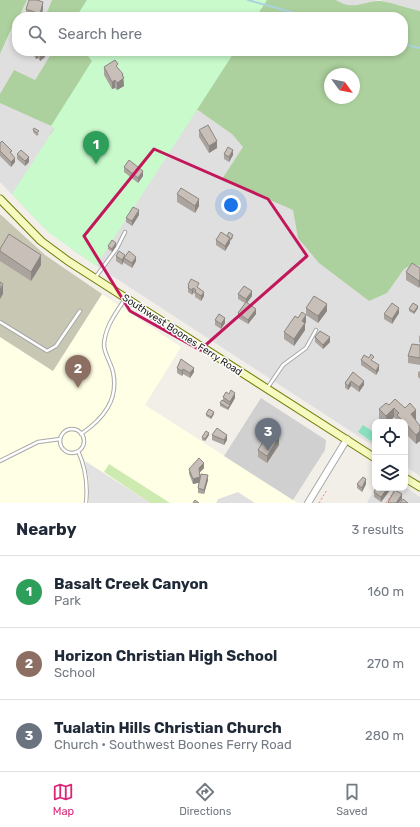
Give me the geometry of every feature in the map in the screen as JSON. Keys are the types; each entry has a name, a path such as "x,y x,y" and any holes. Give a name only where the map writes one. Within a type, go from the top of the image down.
{"main road":[{"name":"Southwest Boones Ferry Road","path":"0,199 41,241 95,278 372,456"},
{"path":"408,480 420,487"}],"street":[{"path":"308,503 347,439"}],"lane":[{"path":"95,278 118,248 125,232"},
{"path":"82,434 99,420 107,411 112,401 114,381 113,371 104,346 105,335 109,324 126,298"},
{"path":"0,322 47,351 56,346 80,311"},
{"path":"266,389 283,365 306,348 316,330"},
{"path":"71,429 82,434 83,445 78,451 70,452 64,450 60,439 63,432 71,429"},
{"path":"0,461 38,442 60,439"},
{"path":"78,451 85,471 87,487 86,503"}],"path":[{"path":"319,503 328,490"},
{"path":"386,503 394,491"}],"highlighted area":[{"path":"154,149 268,199 307,256 200,350 130,311 84,236"}],"shaded area":[{"path":"27,0 52,0 47,12 21,12"},
{"path":"336,0 379,0 355,6 345,6"},
{"path":"379,0 420,0 420,11"},
{"path":"12,30 12,56 50,56 17,109 54,128 192,106 420,261 420,476 408,468 408,419 372,419 372,445 77,253 45,229 0,182 0,54"},
{"path":"0,214 45,255 102,294 53,371 0,337"},
{"path":"102,294 181,347 145,405 298,503 255,503 238,492 218,499 216,503 0,503 0,337 53,371"},
{"path":"261,398 326,440 325,450 293,500 224,456"},
{"path":"85,461 149,502 89,503 89,480"},
{"path":"408,489 420,497 420,503 367,503 373,491 408,491"},
{"path":"238,492 255,503 216,503 218,499"}],"green space":[{"path":"0,0 27,0 21,12 12,12 12,28 0,54"},
{"path":"52,0 336,0 349,5 381,1 420,11 420,266 413,264 404,269 387,293 369,301 319,263 298,238 293,210 222,179 243,147 232,134 192,106 119,114 50,135 54,128 51,126 0,103 0,94 14,70 35,80 50,56 408,56 408,12 47,12"},
{"path":"87,0 267,0 259,12 79,12"},
{"path":"88,56 232,56 96,266 48,232 12,194 54,129 51,126 92,61"},
{"path":"363,425 372,431 372,442 358,432"},
{"path":"109,464 170,503 150,503 104,472"}],"building":[{"path":"29,0 43,2 40,12 34,12 26,9"},
{"path":"115,60 118,64 116,66 123,74 122,75 124,78 117,83 115,80 112,82 104,67"},
{"path":"208,125 217,141 209,146 199,130"},
{"path":"34,128 39,131 37,133 33,130"},
{"path":"2,141 12,151 10,152 15,158 11,162 0,151 0,143"},
{"path":"228,147 233,150 229,157 224,154"},
{"path":"21,150 29,157 25,161 17,154"},
{"path":"129,160 143,171 138,178 124,167"},
{"path":"181,188 199,199 195,206 177,194"},
{"path":"133,207 139,210 132,221 126,218"},
{"path":"221,232 230,238 225,246 216,240"},
{"path":"229,232 233,235 231,239 227,236"},
{"path":"9,234 41,255 31,272 0,251"},
{"path":"112,240 116,243 112,249 108,246"},
{"path":"119,251 125,255 122,260 116,256"},
{"path":"129,251 136,257 132,263 124,258"},
{"path":"412,263 420,268 419,281 406,272"},
{"path":"191,279 199,283 197,287 204,292 201,296 195,292 196,290 193,288 192,290 188,288"},
{"path":"0,282 3,284 0,290"},
{"path":"244,286 252,291 246,299 238,294"},
{"path":"314,296 327,304 318,316 306,308"},
{"path":"246,302 256,309 248,320 238,313"},
{"path":"392,303 399,308 392,319 384,314"},
{"path":"413,303 418,306 414,312 409,309"},
{"path":"302,312 306,315 302,321 305,323 294,339 284,332 295,316 298,318"},
{"path":"219,314 225,318 221,324 215,320"},
{"path":"320,331 330,337 323,345 315,337"},
{"path":"412,344 420,345 420,358 408,356"},
{"path":"371,354 374,357 371,360 379,365 376,371 361,360 364,355 369,358"},
{"path":"181,359 194,368 190,373 183,369 182,371 177,368"},
{"path":"353,372 364,381 359,387 351,381 348,386 345,383"},
{"path":"231,390 235,393 230,402 223,397 226,392 229,394"},
{"path":"395,399 405,408 410,403 416,410 411,414 420,426 420,431 416,435 408,426 408,419 401,419 397,415 399,413 394,408 386,416 379,409 386,403 389,405"},
{"path":"222,400 230,405 228,408 220,403"},
{"path":"209,409 214,412 211,417 206,414"},
{"path":"217,428 227,435 224,440 212,435"},
{"path":"206,431 209,433 205,439 202,437"},
{"path":"269,432 279,438 267,456 258,450"},
{"path":"199,458 204,463 199,468 200,477 193,479 189,469"},
{"path":"201,474 208,475 204,490 198,488"},
{"path":"363,477 366,479 362,488 357,484"},
{"path":"374,491 386,491 381,497"},
{"path":"394,491 402,494 396,503 388,502"},
{"path":"403,499 408,503 400,503"}],"waterway":[{"path":"248,0 291,12"},
{"path":"408,45 420,48"}],"place":[{"name":"Basalt Creek Canyon","path":"96,164"},
{"name":"Horizon Christian High School","path":"78,388"},
{"name":"Tualatin Hills Christian Church","path":"268,451"}]}
